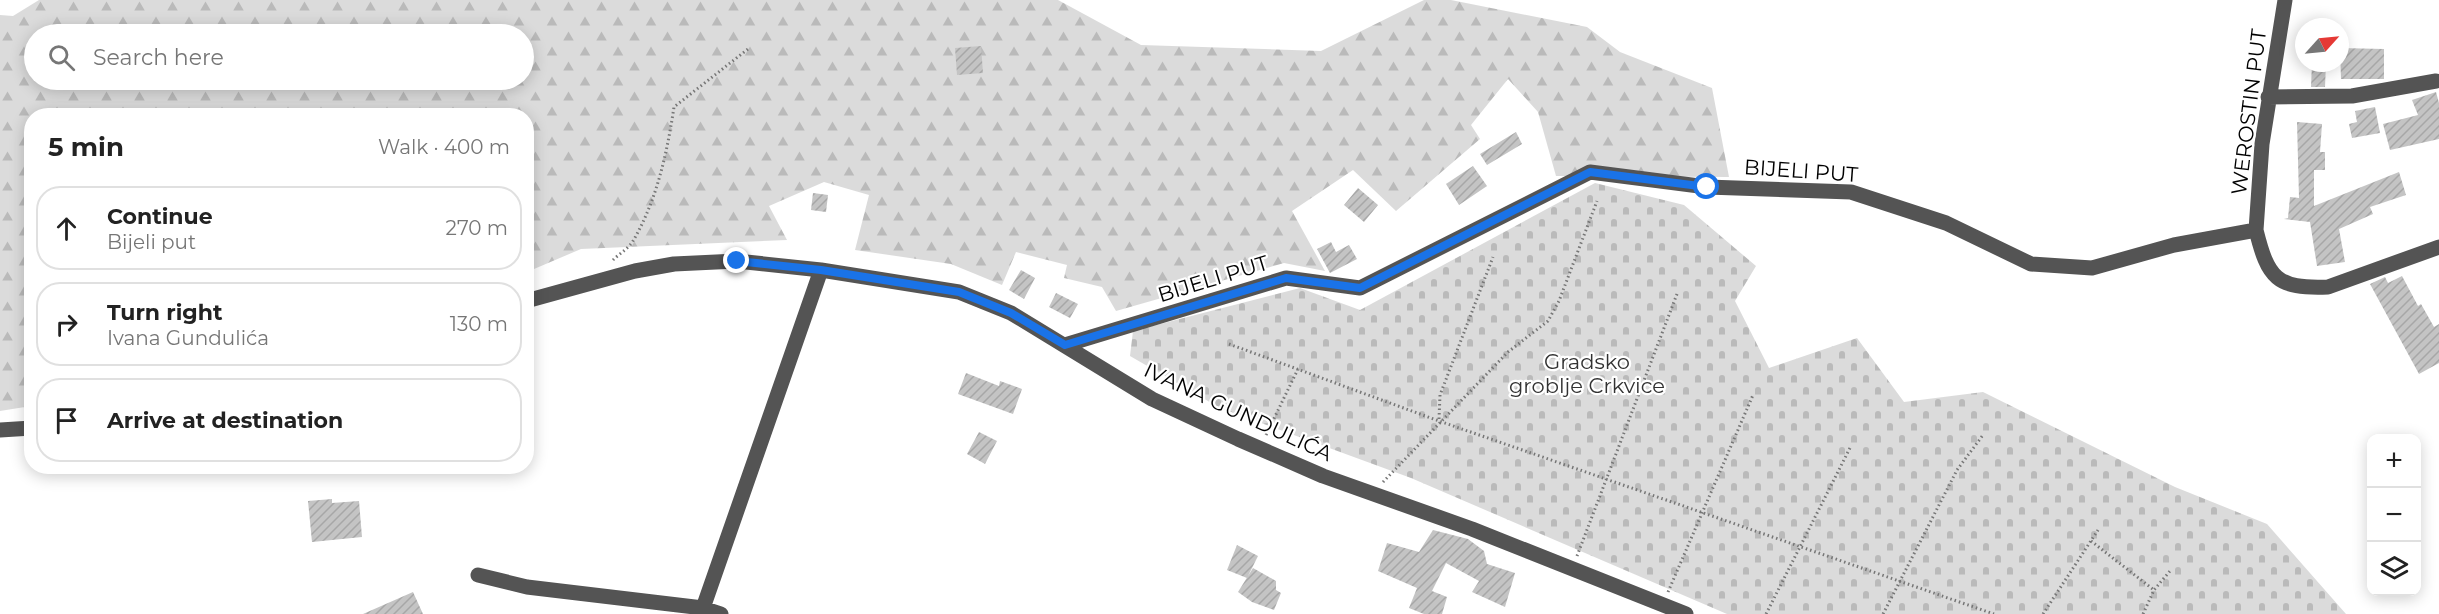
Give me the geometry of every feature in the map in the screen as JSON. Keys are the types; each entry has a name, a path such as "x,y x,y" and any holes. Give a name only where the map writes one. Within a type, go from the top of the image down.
{"street":[{"name":"WEROSTIN PUT","path":"2256,230 2268,97 2285,0"},
{"path":"2268,97 2352,96 2436,81"},
{"name":"BIJELI PUT","path":"1065,345 1286,278 1360,288 1590,172 1707,187 1851,192 1946,223 2031,264 2092,268 2174,245 2256,230"},
{"path":"2256,230 2269,271 2284,284 2309,288 2328,287 2439,247"},
{"name":"IVANA GUNDULIĆA","path":"534,299 635,271 674,264 737,261 821,270 959,292 1011,313 1152,399 1323,476 1472,529 1686,614"},
{"path":"703,608 821,270"},
{"path":"0,430 24,428"},
{"path":"478,575 527,587 703,608 721,614"}],"path":[{"path":"608,264 633,243 665,164 674,107 748,50"},
{"path":"1372,493 1508,352 1548,321 1559,301 1597,201"},
{"path":"1439,421 1440,395 1493,257"},
{"path":"1572,570 1677,294"},
{"path":"1229,344 1439,421 1994,614"},
{"path":"1260,448 1299,369"},
{"path":"1663,605 1753,395"},
{"path":"1883,614 1957,470 1983,435"},
{"path":"1766,614 1851,446"},
{"path":"2043,614 2098,530"},
{"path":"2091,541 2154,590"},
{"path":"2143,614 2154,590 2170,571"}],"green space":[{"path":"39,0 1058,0 1141,45 1321,51 1424,0 1451,0 1587,27 1620,52 1712,88 1729,177 1556,176 1538,112 1508,79 1471,125 1480,139 1396,211 1353,170 1292,211 1325,271 1284,263 1116,311 1102,287 1064,278 1067,265 1016,252 1002,285 951,264 855,250 869,195 824,182 769,206 787,240 581,249 534,269 534,108 24,108 24,407 0,411 0,15 13,16"},
{"name":"Gradsko groblje Crkvice","path":"1595,183 1684,205 1756,266 1735,301 1769,368 1857,338 1904,402 1983,392 2175,487 2267,524 2346,614 1727,614 1411,478 1220,408 1130,356 1133,331 1300,288 1360,310"}],"building":[{"path":"981,46 983,73 957,75 955,48"},
{"path":"2349,48 2384,49 2384,79 2341,79 2341,72 2349,72"},
{"path":"2312,72 2326,72 2325,87 2311,87"},
{"path":"2436,92 2439,103 2439,139 2390,150 2383,124 2418,115 2412,100"},
{"path":"2375,107 2380,133 2352,138 2349,124 2357,122 2355,111"},
{"path":"2297,122 2322,124 2320,152 2325,152 2325,170 2314,170 2314,206 2399,172 2406,195 2370,207 2373,214 2339,229 2345,262 2317,266 2310,222 2284,219 2288,218 2290,197 2299,198"},
{"path":"1516,132 1522,144 1487,165 1480,154"},
{"path":"1473,166 1487,186 1459,205 1446,184"},
{"path":"1358,188 1378,205 1364,222 1344,205"},
{"path":"813,193 828,195 826,212 811,210"},
{"path":"1331,242 1336,252 1349,245 1357,259 1330,273 1317,249"},
{"path":"1021,270 1035,278 1024,299 1009,290"},
{"path":"2402,276 2418,306 2421,304 2434,327 2439,324 2439,363 2419,374 2370,284 2385,277 2388,283"},
{"path":"1056,293 1078,304 1070,318 1049,307"},
{"path":"966,373 999,386 1000,381 1022,389 1013,414 958,394"},
{"path":"979,432 997,441 985,464 967,454"},
{"path":"332,499 332,503 359,501 362,537 312,542 308,501"},
{"path":"1433,530 1468,539 1484,551 1487,564 1515,573 1505,607 1472,592 1479,581 1446,563 1432,591 1447,597 1442,614 1424,614 1409,608 1417,588 1378,571 1387,543 1419,552"},
{"path":"1237,545 1258,556 1247,578 1227,570"},
{"path":"1253,568 1276,581 1276,590 1281,593 1274,610 1252,602 1238,592"},
{"path":"413,592 423,614 363,614"}],"route":[{"path":"737,261 821,270 959,292 1011,313 1065,345 1286,278 1360,288 1590,172 1707,187"}]}
